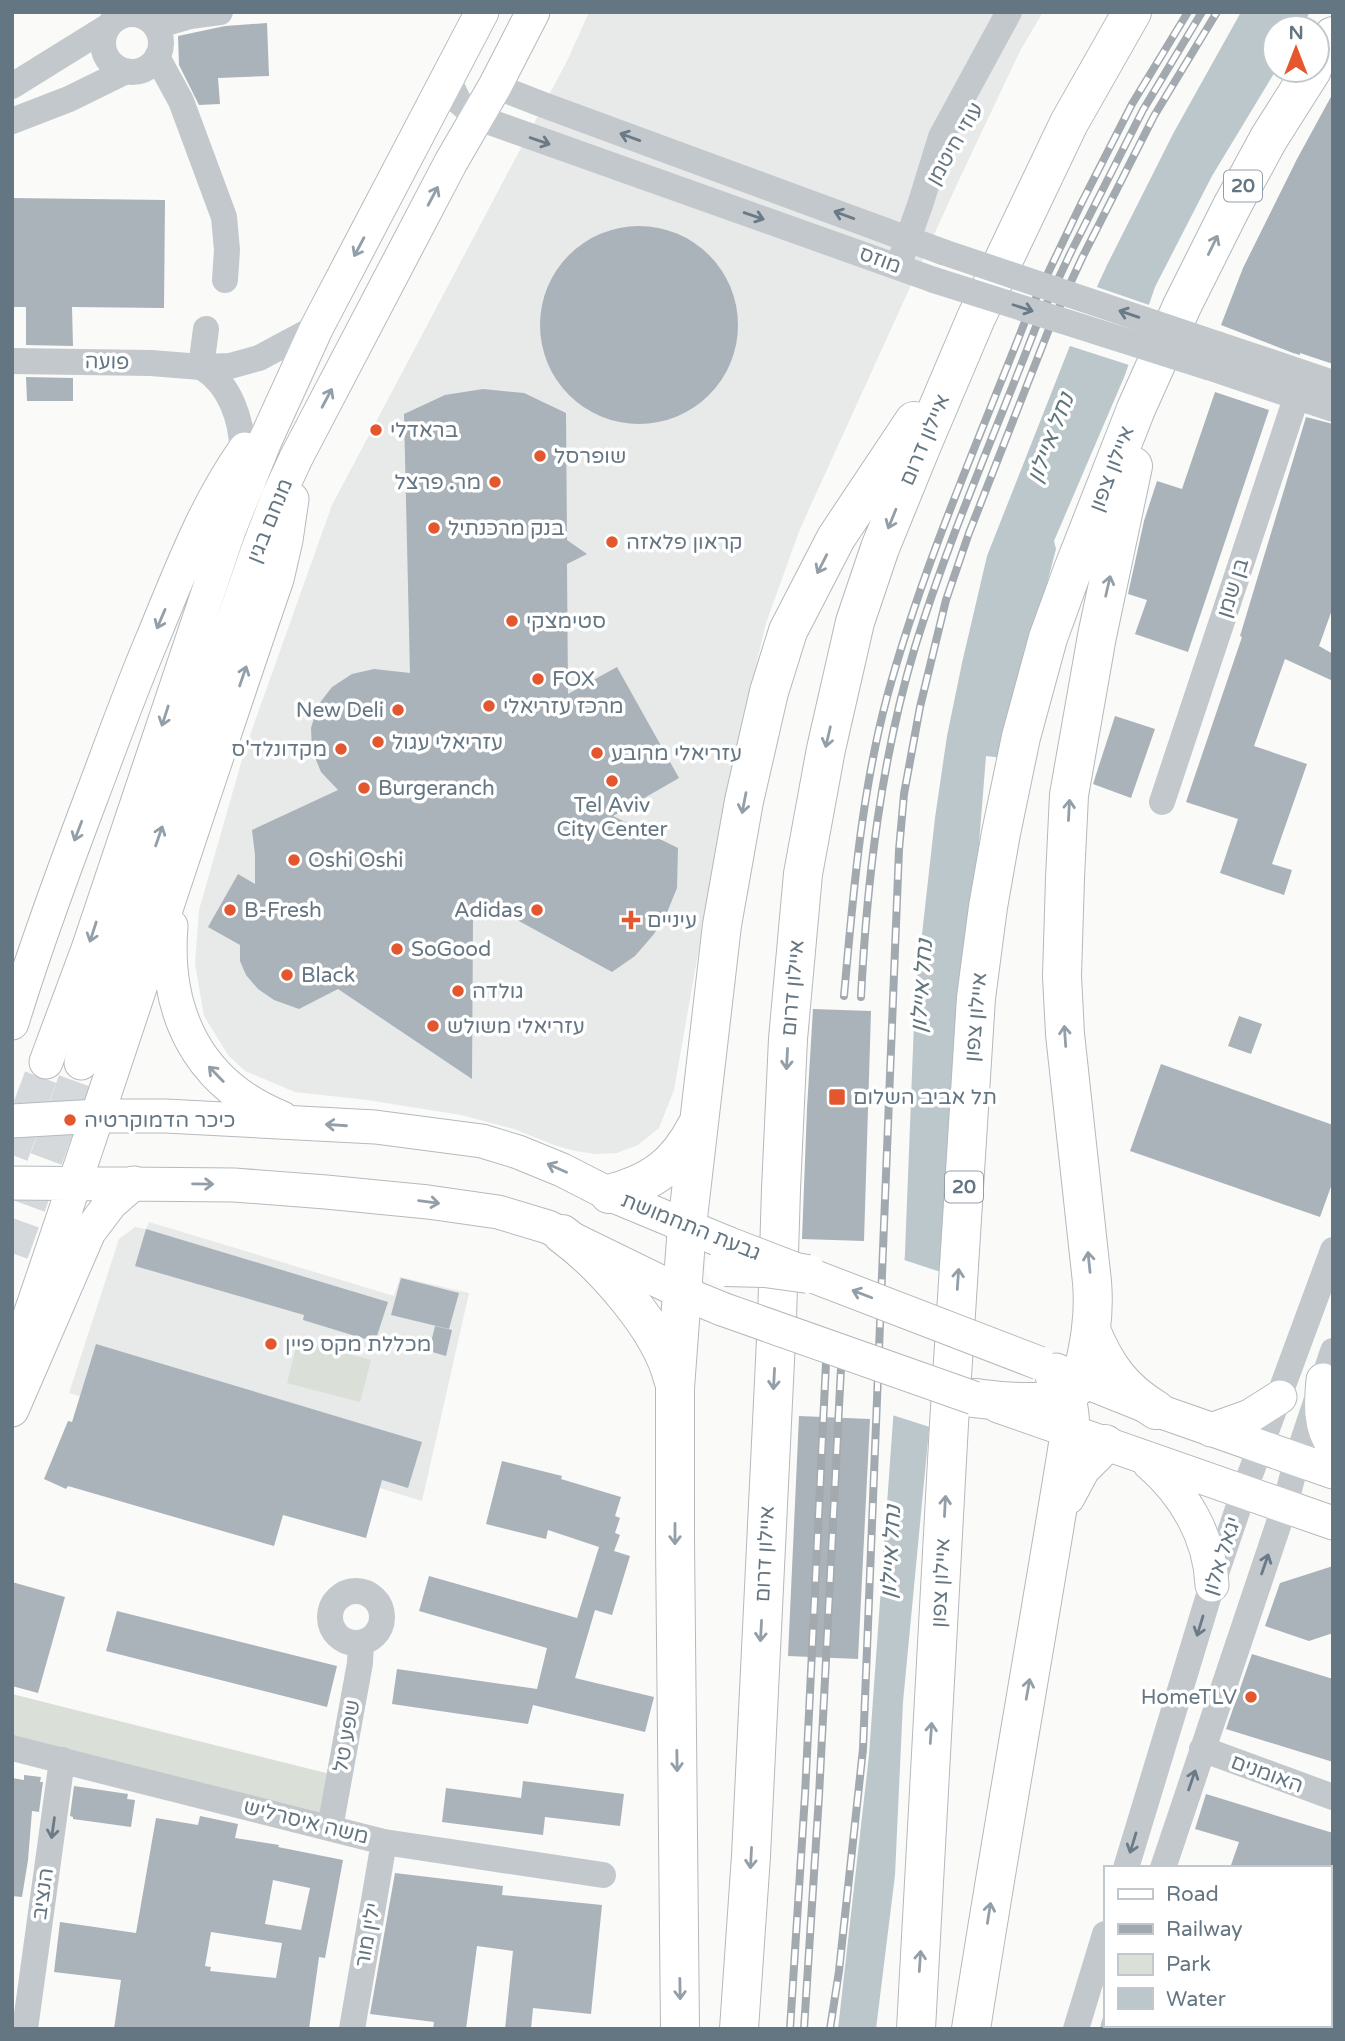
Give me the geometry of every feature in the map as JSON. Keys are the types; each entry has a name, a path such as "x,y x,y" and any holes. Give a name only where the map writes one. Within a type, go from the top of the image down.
{"highway":[{"name":"איילון דרום","path":"739,2029 747,1931 788,1039 803,874 825,749 855,622 880,548 976,317 1069,123 1132,12"},
{"name":"איילון צפון","path":"916,2029 949,1423 976,998 1001,833 1021,737 1048,638 1136,409 1182,306 1242,187 1302,84"},
{"path":"680,2029 674,1541 675,1388 687,1226 722,925 744,801 769,692 788,631 836,538 966,343"},
{"path":"1153,372 1097,636 1069,795 1063,964 1068,1069 1093,1290 1091,1330 1122,1384 1156,1410"},
{"path":"609,1194 638,1185 662,1172 684,1148 699,1119"},
{"path":"562,1234 577,1244 608,1275 640,1315 663,1351 675,1388"},
{"path":"681,1292 694,1277 716,1268 726,1255 765,1268 808,1273"},
{"path":"974,1398 1020,1403 1051,1388 1091,1330"},
{"path":"971,2029 1059,1511 1088,1459 1088,1438 1071,1420 1051,1388"}],"main road":[{"name":"מנחם בגין","path":"46,1062 88,949 229,530 265,441 317,327 482,12"},
{"name":"מנחם בגין","path":"81,1063 278,497 475,117 495,86 533,12"},
{"path":"12,1023 71,849 135,681 187,556 229,472 291,382"},
{"path":"12,1367 99,1116 276,579 291,506 296,458"},
{"path":"175,880 170,966 174,994 199,1055 211,1070 244,1099 294,1122"},
{"name":"גבעת התחמושת","path":"12,1121 99,1116 166,1116 375,1127 482,1141 562,1170 609,1194 687,1226 726,1255"},
{"path":"12,1183 234,1185 428,1202 498,1212 562,1234 722,1309 974,1398"},
{"path":"12,1410 89,1232 111,1203 134,1183"},
{"path":"808,1273 1051,1388 1156,1410 1333,1472"},
{"path":"1328,1365 1321,1403 1323,1422 1333,1445"},
{"path":"1211,1430 1241,1420 1280,1397"},
{"path":"1088,1438 1333,1523"},
{"path":"1142,1457 1174,1488 1190,1511 1204,1545 1212,1572 1212,1585"}],"street":[{"path":"12,86 121,16 144,18 220,12"},
{"name":"עוזי חיטמן","path":"921,202 941,137 1009,12"},
{"name":"עוזי חיטמן","path":"921,202 958,141 1027,12"},
{"path":"107,27 104,36 105,54 117,67 135,72 144,69 157,57 161,41 144,18"},
{"path":"157,57 181,101 225,217 225,280"},
{"path":"12,121 69,99 126,71"},
{"path":"448,79 459,102 475,117"},
{"name":"מוזס","path":"495,86 943,252 1212,356 1300,385 1333,410"},
{"name":"מוזס","path":"475,117 934,280 1212,356"},
{"path":"897,267 921,202"},
{"name":"פועה","path":"12,361 230,366 258,358 317,327"},
{"path":"206,330 201,367 216,378 231,401 240,430 242,453"},
{"name":"מוזס","path":"1300,385 1333,383"},
{"name":"בן שמן","path":"1162,802 1300,385"},
{"name":"יגאל אלון","path":"1127,1866 1212,1585 1333,1250"},
{"name":"יגאל אלון","path":"1164,1866 1285,1505 1328,1365"},
{"name":"שפע טל","path":"330,1828 360,1663 361,1643"},
{"name":"משה איסרליש","path":"12,1748 384,1842 603,1875"},
{"name":"האומנים","path":"1202,1749 1325,1795"},
{"name":"הנציב","path":"25,2029 62,1760"},
{"name":"ילין מור","path":"352,2029 384,1842"},
{"path":"1076,2029 1104,1937"}],"shaded area":[{"path":"589,12 1043,12 1020,51 958,182 800,529 766,623 727,789 674,1090 659,1128 638,1145 617,1153 596,1154 554,1145 514,1129 461,1115 295,1092 245,1071 228,1055 204,1016 195,964 199,910 245,749 332,505 568,59"},
{"name":"מכללת מקס פיין","path":"149,1222 394,1296 400,1277 469,1293 422,1501 69,1393 119,1239 135,1227 146,1229"}],"green space":[{"path":"298,1340 371,1360 360,1402 287,1383"},
{"path":"12,1694 334,1775 323,1818 12,1740"}],"water":[{"name":"נחל איילון","path":"1241,12 1310,12 1261,14 1261,84 1268,84 1212,176 1155,287 1125,375 1054,541 1056,549 1003,758 986,756 949,1220 903,1702 895,1875 876,2029 838,2029 869,1755 905,1253 915,997 947,736 987,556 1071,343 1174,132"}],"pier":[{"path":"1094,286 1152,306 1132,366 1067,345"},
{"path":"901,1259 947,1274 933,1428 889,1414"}],"building":[{"path":"267,23 269,76 218,78 220,104 199,105 179,65 178,36 225,26"},
{"path":"1333,93 1333,364 1293,353 1221,325 1243,268"},
{"path":"12,198 165,200 164,308 72,307 73,346 26,345 26,307 12,307"},
{"path":"639,226 658,227 677,233 694,242 709,255 722,270 731,287 737,306 737,344 731,363 722,380 709,395 694,408 677,417 658,423 639,424 620,423 601,417 584,408 569,395 556,380 547,363 541,344 540,325 541,306 547,287 556,270 569,255 584,242 601,233 620,227"},
{"path":"26,377 73,378 73,401 27,401"},
{"name":"מרכז עזריאלי","path":"483,389 524,393 566,413 567,540 587,554 567,564 568,694 617,667 679,778 613,816 678,848 677,888 666,915 635,956 612,972 495,908 473,920 472,1079 338,989 299,1009 274,1000 258,989 246,975 240,961 240,945 208,927 238,874 255,884 252,830 338,790 321,772 312,750 311,728 318,705 332,687 352,674 374,669 410,673 404,414 445,395"},
{"path":"1215,392 1269,410 1188,652 1135,634 1147,600 1128,594 1144,521 1157,481 1182,489"},
{"path":"1306,417 1333,424 1333,607 1319,646 1333,654 1333,681 1285,659 1254,746 1307,764 1272,864 1292,870 1284,895 1220,873 1238,819 1186,802 1242,637 1240,636"},
{"path":"1115,716 1155,729 1131,798 1093,784"},
{"path":"813,1009 871,1011 864,1241 802,1239"},
{"path":"1239,1016 1262,1024 1251,1054 1228,1046"},
{"path":"1161,1064 1333,1125 1333,1181 1320,1217 1130,1151"},
{"path":"146,1229 388,1302 375,1342 303,1320 304,1315 135,1266"},
{"path":"401,1278 459,1293 449,1329 391,1315"},
{"path":"435,1326 452,1330 446,1356 429,1351"},
{"path":"96,1344 422,1442 408,1488 382,1480 366,1538 283,1515 274,1546 68,1486 66,1489 44,1479 68,1421 72,1422"},
{"path":"799,1416 870,1419 858,1659 788,1656"},
{"path":"502,1461 562,1476 561,1479 621,1497 615,1516 620,1518 615,1533 620,1535 614,1551 630,1556 612,1615 595,1610 575,1678 654,1697 645,1732 533,1705 528,1724 392,1704 397,1669 537,1689 547,1648 419,1611 429,1576 577,1618 599,1547 548,1530 546,1539 486,1524"},
{"path":"1333,1566 1333,1633 1309,1641 1265,1626 1280,1583"},
{"path":"12,1582 65,1597 38,1693 12,1686"},
{"path":"117,1611 337,1666 327,1707 106,1651"},
{"path":"1252,1654 1333,1679 1333,1762 1226,1729"},
{"path":"24,1775 41,1777 40,1782 43,1782 39,1812 32,1811 22,1897 12,1896 12,1778 24,1780"},
{"path":"523,1781 624,1794 620,1826 545,1817 543,1835 442,1822 446,1788 521,1798"},
{"path":"74,1786 128,1794 127,1799 135,1800 131,1827 73,1819 70,1816"},
{"path":"1206,1794 1333,1833 1333,1868 1231,1866 1239,1842 1195,1829"},
{"path":"200,1816 238,1824 235,1838 343,1860 325,1958 319,1957 309,2029 114,2029 121,1980 54,1972 60,1922 136,1933 156,1818 198,1825","holes":["273,1880 310,1888 301,1930 265,1924","211,1932 282,1943 276,1978 210,1971 211,1967 205,1966"]},
{"path":"395,1873 503,1886 502,1895 602,1905 591,2014 533,2008 531,2029 505,2029 513,1951 477,1946 466,2029 433,2029 434,2022 370,2014"}],"tunnel":[{"path":"12,1155 46,1062"},
{"path":"12,1253 81,1063"}],"railway":[{"path":"844,996 859,845 871,771 887,697 917,601 951,506 1026,319 1132,104 1188,12"},
{"path":"861,997 867,908 885,776 903,690 928,606 1037,324 1143,110 1202,12"},
{"path":"830,2029 839,1971 863,1749 899,850 904,794 920,707 946,600 969,533 1049,329 1154,116 1217,12"},
{"path":"790,2029 805,1795 826,1363"},
{"path":"804,2029 841,1368"}],"place":[{"name":"בראדלי","path":"376,430"},
{"name":"שופרסל","path":"540,456"},
{"name":"מר. פרצל","path":"495,482"},
{"name":"בנק מרכנתיל","path":"434,528"},
{"name":"קראון פלאזה","path":"612,542"},
{"name":"סטימצקי","path":"512,621"},
{"name":"FOX","path":"538,679"},
{"name":"מרכז עזריאלי","path":"489,706"},
{"name":"New Deli","path":"398,710"},
{"name":"עזריאלי עגול","path":"378,742"},
{"name":"מקדונלד'ס","path":"341,749"},
{"name":"עזריאלי מרובע","path":"597,753"},
{"name":"Tel Aviv City Center","path":"612,781"},
{"name":"Burgeranch","path":"364,788"},
{"name":"Oshi Oshi","path":"294,860"},
{"name":"B-Fresh","path":"230,910"},
{"name":"Adidas","path":"537,910"},
{"name":"עיניים","path":"631,920"},
{"name":"SoGood","path":"397,949"},
{"name":"Black","path":"287,975"},
{"name":"גולדה","path":"458,991"},
{"name":"עזריאלי משולש","path":"433,1026"},
{"name":"תל אביב השלום","path":"837,1097"},
{"name":"כיכר הדמוקרטיה","path":"70,1120"},
{"name":"מכללת מקס פיין","path":"271,1344"},
{"name":"HomeTLV","path":"1251,1697"}]}
